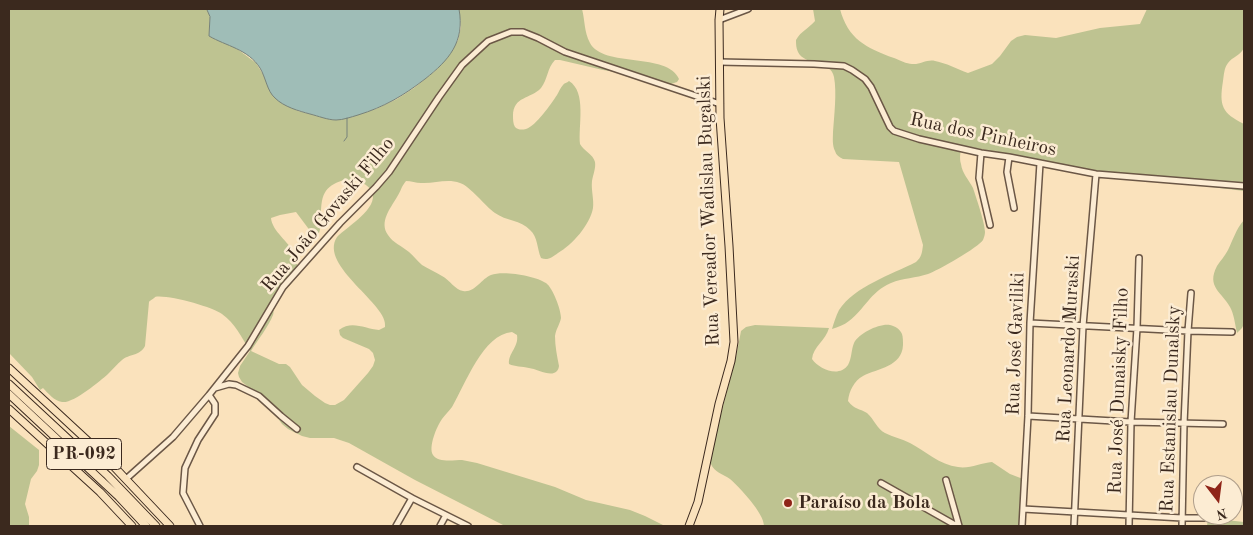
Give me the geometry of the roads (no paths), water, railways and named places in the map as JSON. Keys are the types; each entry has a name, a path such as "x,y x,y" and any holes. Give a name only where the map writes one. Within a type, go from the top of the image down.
{"main road":[{"name":"Rua Vereador Wadislau Bugalski","path":"689,526 698,502 734,342 720,118 720,9"},
{"path":"9,368 93,446 170,526"},
{"name":"PR-092","path":"9,384 108,476 156,526"},
{"name":"PR-092","path":"9,394 119,497 146,526"},
{"name":"PR-092","path":"9,409 80,474 131,525"}],"street":[{"path":"719,20 748,9"},
{"name":"Rua João Govaski Filho","path":"126,479 173,437 209,395 248,346 283,287 389,172 462,65 488,41 511,32 523,32 565,52 720,104"},
{"name":"Rua dos Pinheiros","path":"719,62 844,66 865,79 871,87 890,127 894,131 920,139 981,153 1096,174 1244,186"},
{"path":"981,153 979,178 990,225"},
{"path":"1009,157 1007,172 1014,208"},
{"name":"Rua José Gaviliki","path":"1022,526 1028,416 1030,323 1040,163"},
{"name":"Rua Leonardo Muraski","path":"1074,526 1083,326 1096,174"},
{"name":"Rua José Dunaisky Filho","path":"1129,526 1131,422 1139,258"},
{"name":"Rua Estanislau Dunalsky","path":"1182,526 1184,424 1191,293"},
{"path":"1030,323 1232,332"},
{"path":"214,388 229,384 236,385 259,396 297,429"},
{"path":"200,526 183,493 185,468 198,440 215,414 215,404 209,395"},
{"path":"1028,416 1131,422 1224,424"},
{"path":"358,467 412,498 468,526"},
{"path":"946,480 958,526"},
{"path":"881,483 958,526"},
{"path":"396,526 412,498"},
{"path":"1023,509 1193,518"},
{"path":"440,526 446,515"}],"water":[{"path":"207,9 459,9 460,31 448,57 434,72 417,85 401,96 367,112 333,120 292,108 275,98 270,92 260,68 249,56 209,36 210,17"}],"waterway":[{"path":"344,141 347,137 347,118"}],"place":[{"name":"Paraíso da Bola","path":"788,503"}]}
